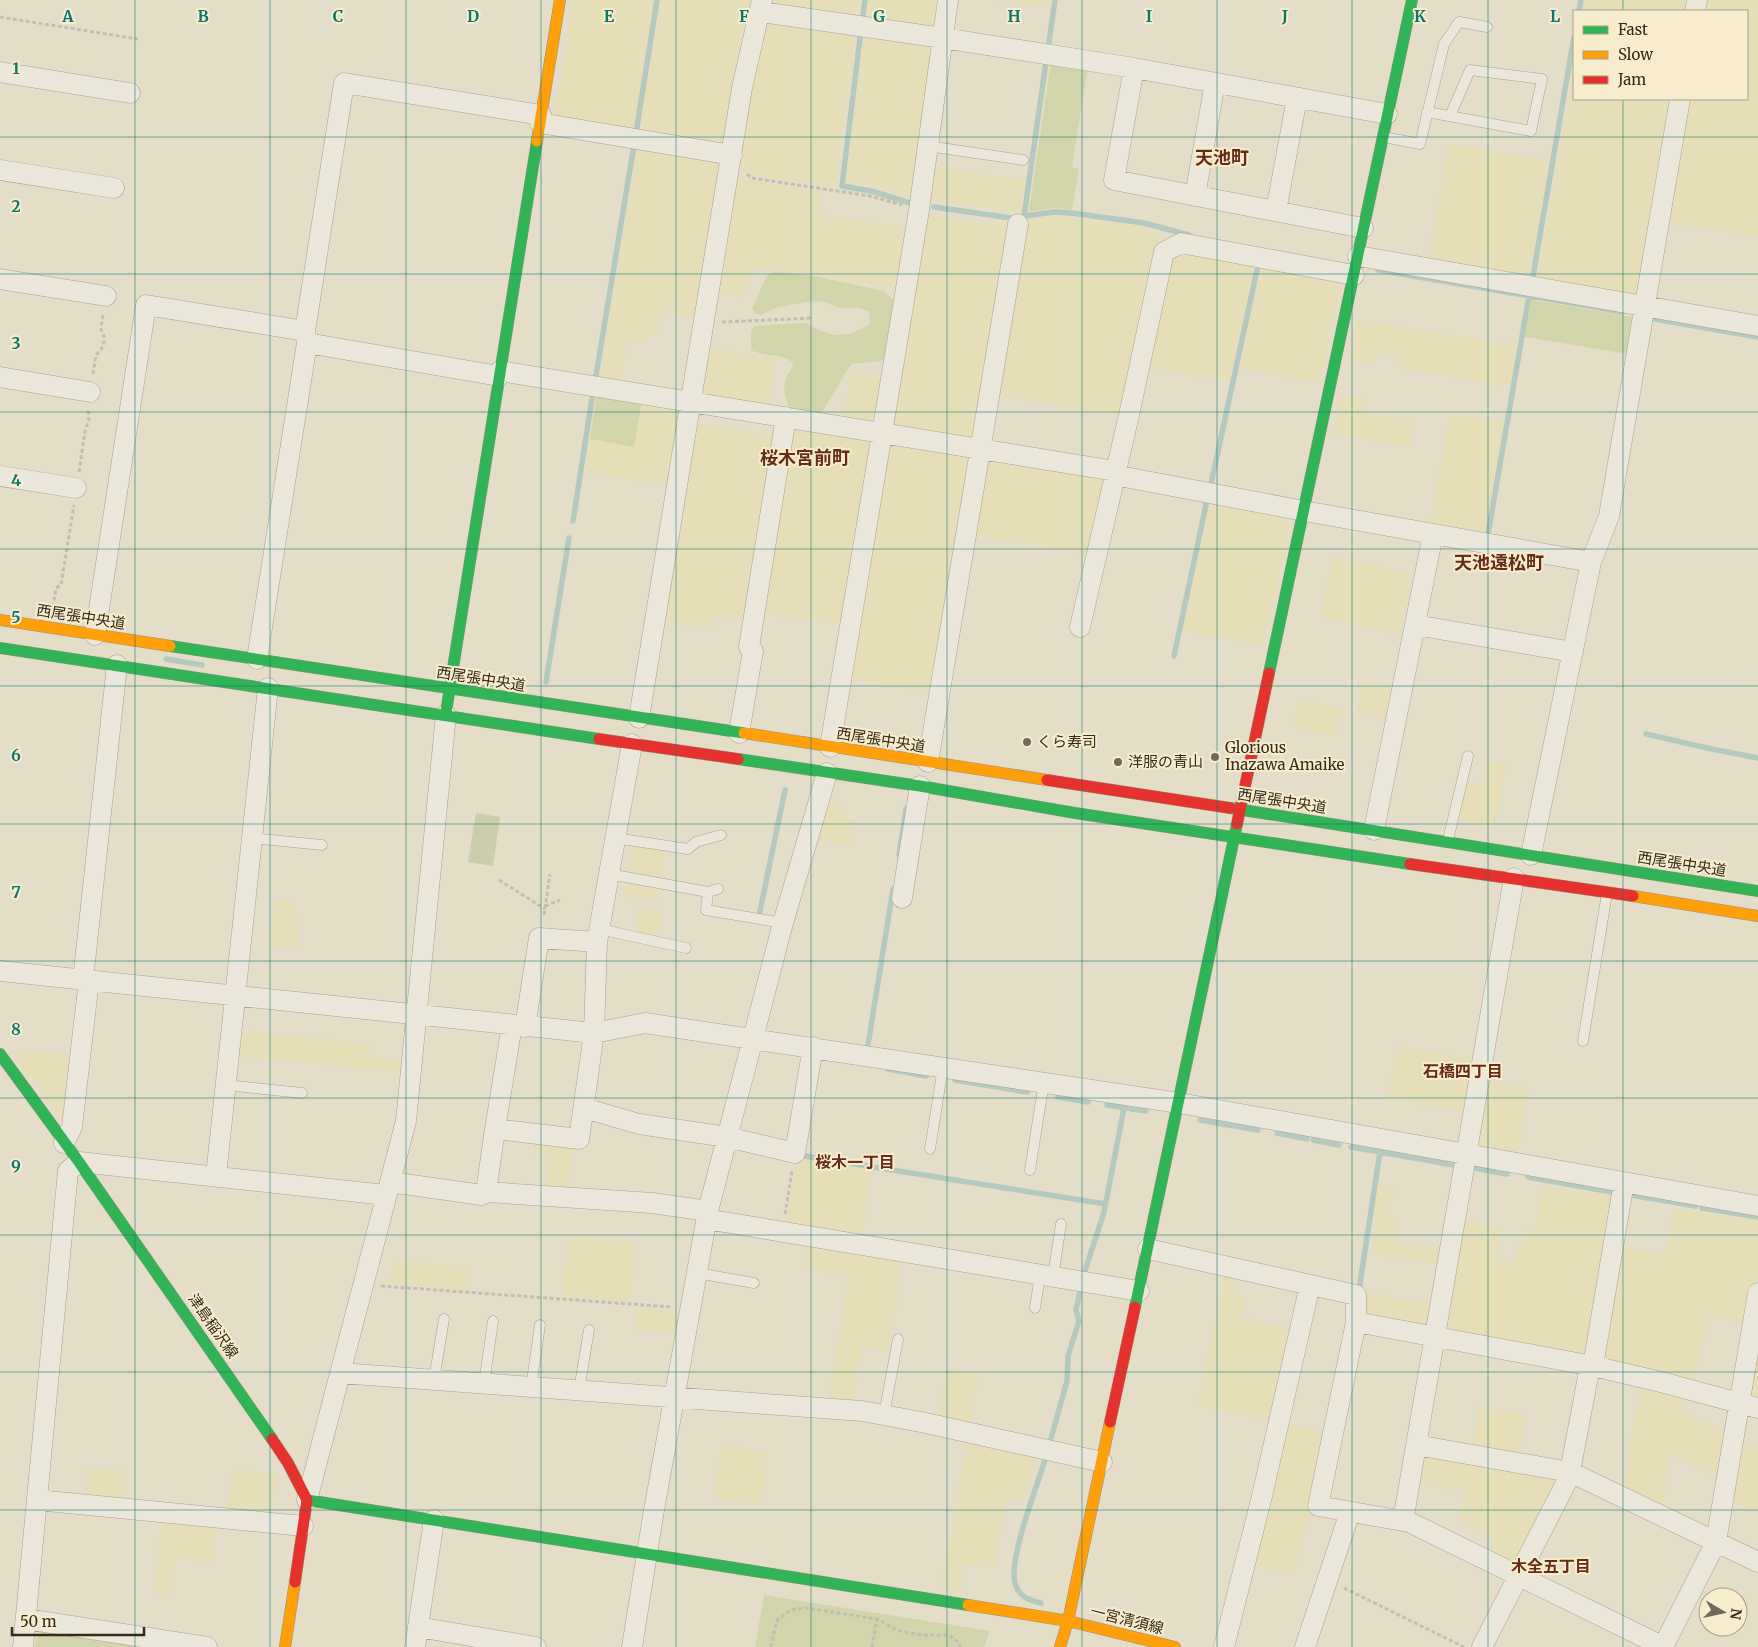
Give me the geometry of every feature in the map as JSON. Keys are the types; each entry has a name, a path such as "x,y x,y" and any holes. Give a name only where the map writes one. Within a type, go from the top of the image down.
{"main road":[{"path":"446,715 448,689 560,0"},
{"path":"285,1647 307,1500 1068,1621 1236,838 1412,0"},
{"name":"西尾張中央道","path":"0,620 1374,830 1758,891"},
{"path":"0,648 920,786 1236,838 1514,878 1758,916"},
{"name":"津島稲沢線","path":"0,1054 79,1162 253,1410 288,1463 307,1500"},
{"name":"一宮清須線","path":"1060,1647 1068,1621 1175,1647"}],"street":[{"path":"830,747 919,210 948,0"},
{"path":"639,718 742,88 762,6 943,38 1134,68 1387,114"},
{"path":"1134,68 1114,180 1363,228"},
{"path":"0,72 130,92"},
{"path":"256,660 344,83 541,119 731,160"},
{"path":"1195,196 1215,83"},
{"path":"1276,211 1297,98"},
{"path":"1531,855 1591,562 1609,516 1680,100"},
{"path":"0,170 114,188"},
{"path":"928,762 1018,224"},
{"path":"1080,627 1164,252 1180,243 1356,265 1644,306 1758,326"},
{"path":"0,279 106,296"},
{"path":"95,634 146,305 500,374 691,402 980,449 1115,473 1304,512 1591,562"},
{"path":"0,377 90,392"},
{"path":"739,733 753,651 749,648 786,418"},
{"path":"0,476 76,488"},
{"path":"1374,830 1433,534"},
{"path":"1415,625 1573,652"},
{"path":"64,1143 72,1127 117,666"},
{"path":"216,1176 268,688"},
{"path":"307,1500 406,1121 446,715"},
{"path":"495,1129 579,1139 594,1033 598,936 632,744"},
{"path":"632,1647 707,1215 783,923 827,773"},
{"path":"902,898 920,786"},
{"path":"1403,1521 1514,878"},
{"path":"486,1192 495,1129 539,938 598,936"},
{"path":"0,971 594,1033 644,1023 1179,1103 1758,1206"},
{"path":"584,1108 639,1124 727,1137 795,1153 813,1047"},
{"path":"23,1647 68,1171 79,1162 216,1176 482,1195 486,1192 652,1203 783,1232 1139,1291"},
{"path":"1482,1647 1569,1477 1624,1182"},
{"path":"1148,1249 1356,1295 1356,1322 1318,1506 1409,1522 1664,1647 1716,1542 1749,1406 1758,1293"},
{"path":"1224,1647 1262,1496 1310,1285"},
{"path":"1356,1322 1591,1366 1749,1406"},
{"path":"340,1374 862,1411 1102,1462"},
{"path":"1416,1445 1570,1472 1758,1562"},
{"path":"37,1500 303,1526"},
{"path":"1305,1647 1350,1512"},
{"path":"434,1520 416,1637 528,1646"},
{"path":"26,1619 207,1647"}],"lane":[{"path":"1383,137 1420,144 1444,44 1459,22 1487,27"},
{"path":"1427,112 1531,131 1542,79 1470,70 1450,116"},
{"path":"928,146 1023,160"},
{"path":"1447,842 1468,756"},
{"path":"615,838 688,849 696,842 721,835"},
{"path":"252,838 322,845"},
{"path":"609,874 713,891 706,910 783,923"},
{"path":"1583,1041 1607,892"},
{"path":"598,936 686,948"},
{"path":"930,1149 943,1067"},
{"path":"1030,1170 1044,1082"},
{"path":"226,1085 302,1092"},
{"path":"1035,1308 1061,1224"},
{"path":"697,1273 754,1282"},
{"path":"434,1380 444,1319"},
{"path":"484,1384 493,1322"},
{"path":"531,1387 540,1325"},
{"path":"580,1390 589,1330"},
{"path":"884,1415 898,1339"}],"path":[{"path":"0,16 138,39"},
{"path":"731,160 752,178 870,196 919,210"},
{"path":"52,612 56,588 62,585 85,431 89,419 87,412 96,354 102,350 104,343 101,329 106,296"},
{"path":"704,323 813,318"},
{"path":"544,915 550,874"},
{"path":"499,880 545,907"},
{"path":"518,892 519,885"},
{"path":"545,907 560,900"},
{"path":"783,1232 795,1153"},
{"path":"363,1285 690,1308"},
{"path":"1328,1580 1464,1647"},
{"path":"872,1647 882,1591"},
{"path":"771,1647 774,1628 778,1619 790,1610 806,1608 877,1619 895,1629 920,1635 948,1635 955,1639 961,1647"}],"shaded area":[{"path":"574,0 654,0 633,133 555,121"},
{"path":"661,0 750,0 729,93 724,148 639,134"},
{"path":"771,0 858,0 855,18 775,7"},
{"path":"869,0 940,0 937,24 927,30 866,20"},
{"path":"992,0 1051,0 1050,8"},
{"path":"1585,0 1691,0 1689,10 1584,10"},
{"path":"1704,0 1758,0 1758,237 1666,222 1687,100 1748,100 1748,10 1702,10"},
{"path":"767,22 856,32 835,187 753,175 735,165 740,126"},
{"path":"865,33 931,43 935,51 915,199 872,186 846,181"},
{"path":"1573,72 1573,100 1674,100 1641,285 1632,295 1538,279"},
{"path":"1449,144 1549,161 1528,278 1428,260"},
{"path":"638,145 724,159 700,318 661,312 657,335 648,334 647,343 627,340 619,385 599,382"},
{"path":"934,167 1024,181 1020,212 930,200"},
{"path":"737,175 751,180 822,192 819,214 910,229 900,289 809,273 755,268 743,297 718,293"},
{"path":"921,214 980,223 1012,223 978,441 891,430"},
{"path":"1053,216 1142,227 1160,232 1121,415 995,395 1023,222"},
{"path":"1180,249 1255,263 1230,382 1147,367 1169,256"},
{"path":"1262,264 1333,277 1340,287 1319,383 1240,368"},
{"path":"1357,320 1517,346 1510,386 1399,368 1401,356 1377,353 1375,364 1349,360"},
{"path":"708,348 776,359 768,407 700,396"},
{"path":"851,372 884,377 876,427 844,422"},
{"path":"1341,395 1364,399 1362,412 1414,420 1410,447 1333,434"},
{"path":"642,400 682,406 669,485 584,471 590,439 634,446"},
{"path":"1450,413 1504,422 1484,535 1430,526"},
{"path":"697,423 780,437 750,622 715,616 713,629 664,621"},
{"path":"788,423 871,436 846,626 758,612"},
{"path":"886,443 971,454 936,692 848,678"},
{"path":"984,458 1107,475 1090,555 972,534"},
{"path":"1211,500 1282,513 1290,522 1263,646 1182,630"},
{"path":"1333,558 1412,574 1400,634 1321,618"},
{"path":"1363,684 1396,691 1390,719 1357,712"},
{"path":"1299,700 1341,709 1335,736 1294,727"},
{"path":"1487,761 1505,764 1495,828 1457,821 1466,782 1482,785"},
{"path":"823,803 844,806 842,819 855,821 852,845 813,839"},
{"path":"632,845 665,850 660,880 627,875"},
{"path":"626,881 660,886 658,900 624,895"},
{"path":"275,899 295,901 294,916 300,917 297,949 270,946"},
{"path":"640,907 663,911 658,938 635,933"},
{"path":"240,1031 370,1044 369,1056 404,1060 402,1072 237,1056"},
{"path":"1397,1046 1476,1060 1467,1112 1388,1098"},
{"path":"20,1049 73,1055 66,1123 16,1059"},
{"path":"1482,1081 1529,1089 1517,1157 1477,1150"},
{"path":"537,1138 573,1142 567,1192 547,1190 551,1155 535,1152"},
{"path":"797,1158 872,1170 861,1239 786,1227"},
{"path":"1378,1185 1393,1188 1388,1219 1400,1221 1396,1242 1445,1250 1442,1265 1371,1253 1377,1218 1373,1217"},
{"path":"1543,1185 1619,1198 1591,1357 1442,1329 1460,1220 1501,1227 1495,1258 1514,1264 1525,1231 1536,1233"},
{"path":"1674,1207 1758,1221 1758,1272 1749,1323 1709,1316 1694,1382 1598,1358 1616,1246 1665,1255"},
{"path":"568,1236 635,1242 630,1302 563,1296"},
{"path":"808,1241 901,1256 896,1287 900,1289 889,1351 861,1347 852,1404 828,1402 849,1275 804,1268"},
{"path":"395,1261 470,1267 468,1290 391,1283"},
{"path":"1227,1270 1237,1273 1232,1294 1245,1297 1241,1318 1295,1330 1275,1422 1197,1405"},
{"path":"1364,1292 1435,1305 1432,1326 1360,1312"},
{"path":"637,1308 684,1312 680,1334 636,1330"},
{"path":"1758,1323 1758,1400 1749,1398"},
{"path":"948,1368 979,1374 969,1425 938,1419"},
{"path":"1641,1384 1683,1395 1680,1412 1729,1434 1721,1478 1671,1455 1661,1509 1623,1492"},
{"path":"1479,1407 1526,1415 1518,1457 1472,1449"},
{"path":"1281,1423 1329,1434 1312,1510 1292,1575 1247,1563"},
{"path":"968,1437 1038,1453 1024,1500 1007,1497 994,1568 964,1563 959,1592 941,1588"},
{"path":"1748,1444 1758,1448 1758,1512 1728,1502 1736,1457"},
{"path":"722,1445 768,1452 760,1505 714,1497"},
{"path":"1421,1452 1560,1476 1519,1567 1491,1555 1496,1539 1459,1521 1464,1491 1415,1483"},
{"path":"88,1468 127,1472 123,1504 84,1499"},
{"path":"233,1469 278,1475 275,1496 272,1496 269,1518 227,1514"},
{"path":"162,1515 217,1521 213,1562 176,1558 172,1594 155,1592"}],"green space":[{"path":"1051,61 1088,67 1072,167 1079,169 1072,209 1056,208 1029,211"},
{"path":"774,272 809,275 884,291 895,302 887,355 881,361 852,364 824,409 816,415 790,409 784,388 786,377 793,367 792,362 782,357 761,354 751,350 751,331 755,326 806,323 834,335 849,334 870,323 869,312 860,308 836,307 825,302 813,301 778,307 761,315 755,313 752,309 767,275"},
{"path":"1531,300 1633,317 1627,354 1525,337"},
{"path":"597,392 642,400 634,447 590,439"},
{"path":"476,813 500,817 493,866 468,862"},
{"path":"764,1595 990,1631 984,1647 755,1647"},
{"path":"42,1629 165,1647 35,1647 37,1635"}],"waterway":[{"path":"636,133 657,0"},
{"path":"863,15 865,0"},
{"path":"1049,42 1055,0"},
{"path":"1579,10 1581,0"},
{"path":"860,38 842,186 871,191 913,204"},
{"path":"1533,276 1573,43"},
{"path":"1024,216 1046,62"},
{"path":"595,382 634,145"},
{"path":"934,207 1011,218 1054,212 1071,213 1144,223 1189,235"},
{"path":"1211,484 1257,270"},
{"path":"1378,270 1623,312"},
{"path":"1488,534 1529,296"},
{"path":"1654,319 1758,337"},
{"path":"573,521 593,392"},
{"path":"1174,656 1207,500"},
{"path":"546,682 569,538"},
{"path":"166,659 202,665"},
{"path":"1646,734 1758,758"},
{"path":"759,916 785,790"},
{"path":"899,855 906,809"},
{"path":"868,1045 893,889"},
{"path":"888,1069 926,1076"},
{"path":"955,1080 1027,1092"},
{"path":"1058,1097 1088,1102"},
{"path":"1107,1105 1126,1108"},
{"path":"1084,1274 1104,1212 1124,1108"},
{"path":"1131,1109 1146,1111"},
{"path":"1200,1120 1258,1130"},
{"path":"1277,1133 1307,1139"},
{"path":"1313,1140 1339,1145"},
{"path":"1351,1147 1454,1165"},
{"path":"1359,1290 1380,1152"},
{"path":"798,1155 1106,1204"},
{"path":"1474,1168 1507,1174"},
{"path":"1528,1177 1617,1193"},
{"path":"1630,1195 1696,1206"},
{"path":"1702,1208 1758,1217"},
{"path":"1050,1442 1067,1381 1068,1356 1079,1321 1076,1310 1081,1286"},
{"path":"1041,1603 1029,1599 1019,1592 1015,1583 1014,1572 1020,1540 1046,1457"}],"traffic: fast":[{"path":"1269,673 1412,0"},
{"path":"446,712 537,141"},
{"path":"170,646 744,733"},
{"path":"0,648 599,739"},
{"path":"738,759 1410,864"},
{"path":"1230,808 1758,891"},
{"path":"1135,1307 1237,824"},
{"path":"0,1054 79,1162 272,1439"},
{"path":"307,1500 968,1605"}],"traffic: slow":[{"path":"537,141 560,0"},
{"path":"0,620 170,646"},
{"path":"744,733 1047,780"},
{"path":"1633,896 1758,916"},
{"path":"1060,1647 1068,1621 1110,1422"},
{"path":"285,1647 295,1582"},
{"path":"968,1605 1068,1621 1175,1647"}],"traffic: jam":[{"path":"1237,824 1269,673"},
{"path":"599,739 738,759"},
{"path":"1047,780 1230,808"},
{"path":"1410,864 1633,896"},
{"path":"1110,1422 1135,1307"},
{"path":"272,1439 288,1463 307,1500 295,1582"}],"place":[{"name":"くら寿司","path":"1027,742"},
{"name":"Glorious Inazawa Amaike","path":"1215,757"},
{"name":"洋服の青山","path":"1118,762"}],"district":[{"name":"天池町","path":"1222,158"},
{"name":"桜木宮前町","path":"805,458"},
{"name":"天池遠松町","path":"1499,563"},
{"name":"石橋四丁目","path":"1463,1071"},
{"name":"桜木一丁目","path":"855,1162"},
{"name":"木全五丁目","path":"1551,1566"}]}
